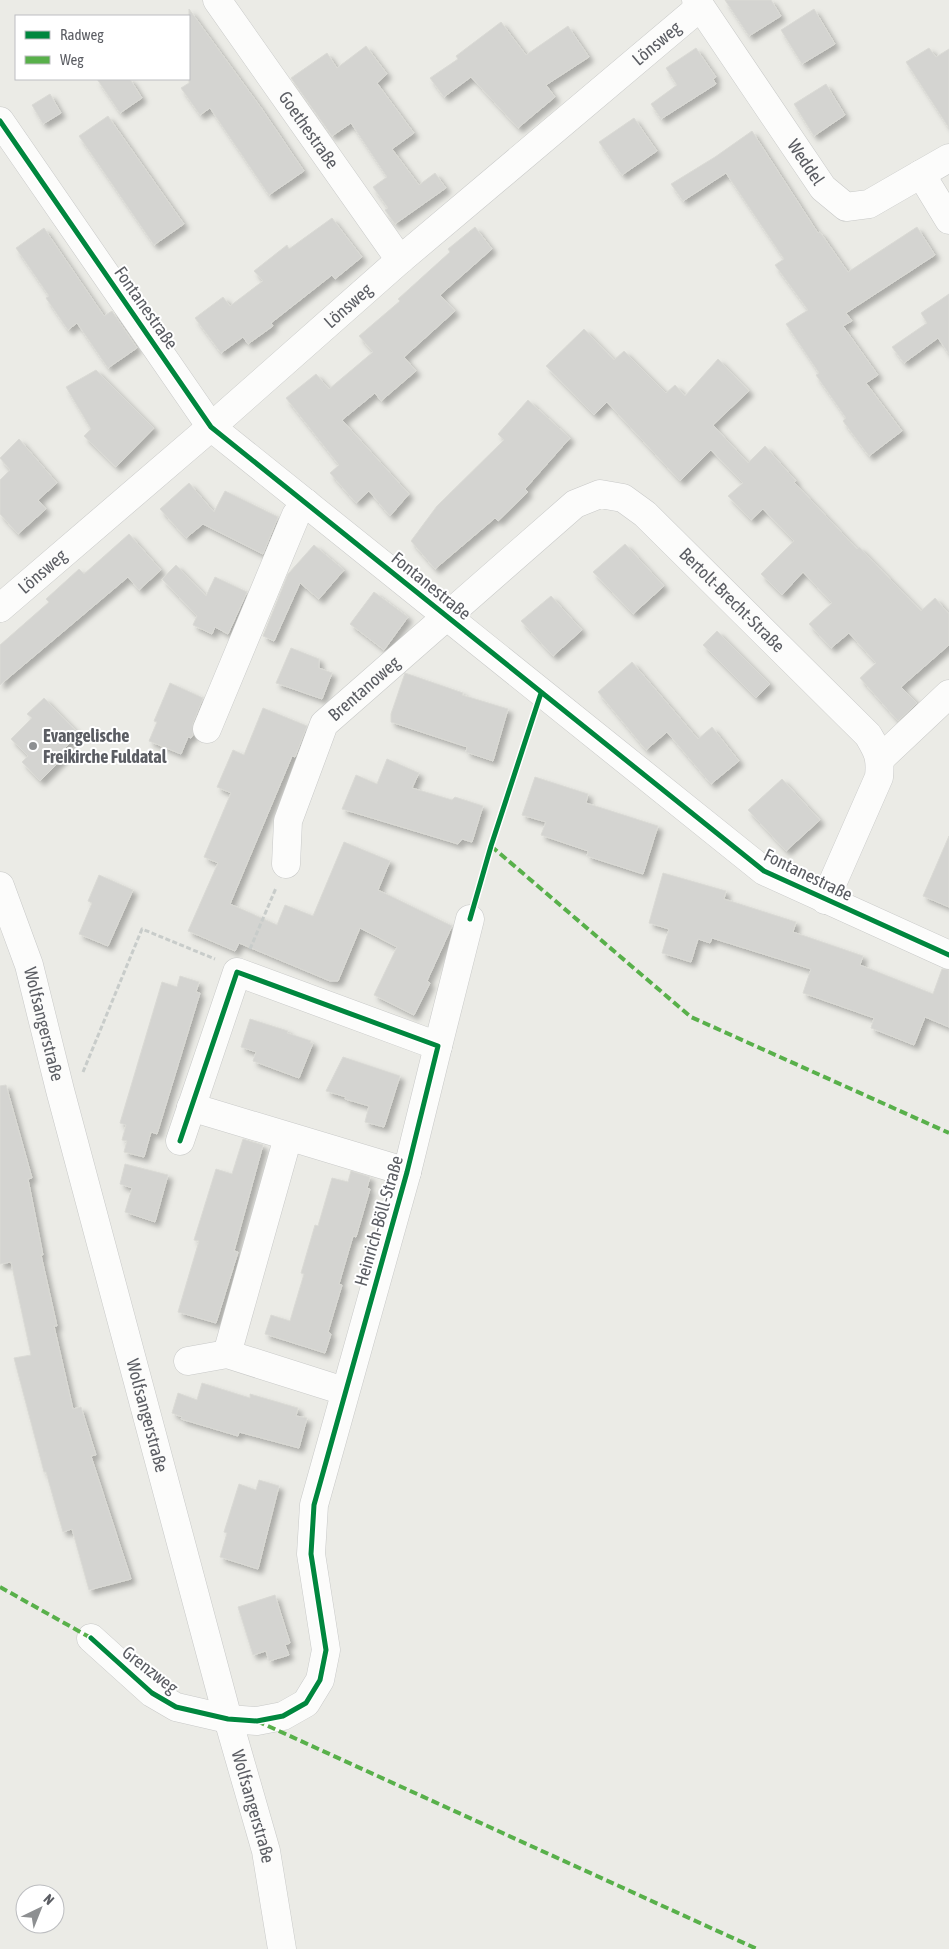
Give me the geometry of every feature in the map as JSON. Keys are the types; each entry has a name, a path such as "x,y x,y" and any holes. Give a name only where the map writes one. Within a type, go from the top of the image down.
{"street":[{"name":"Goethestraße","path":"218,0 400,260"},
{"name":"Lönsweg","path":"0,608 698,3"},
{"name":"Weddel","path":"698,3 823,188 846,207 869,204 949,158"},
{"name":"Fontanestraße","path":"0,121 211,426 764,871 949,955"},
{"path":"921,174 949,220"},
{"name":"Bertolt-Brecht-Straße","path":"448,617 575,504 600,494 623,498 645,514 868,734 880,759"},
{"path":"207,729 296,515 306,503"},
{"name":"Brentanoweg","path":"286,864 288,821 324,724 448,617"},
{"path":"826,900 879,777 880,759 949,694"},
{"name":"Wolfsangerstraße","path":"0,886 29,965 60,1090 228,1719 266,1851 282,1949"},
{"name":"Heinrich-Böll-Straße","path":"228,1719 257,1722 283,1716 306,1703 320,1680 326,1650 311,1554 314,1505 344,1391 408,1172 470,919"},
{"path":"180,1141 244,960 438,1046"},
{"path":"191,1107 408,1172"},
{"path":"227,1354 288,1137"},
{"path":"188,1361 227,1354 344,1391"},
{"name":"Grenzweg","path":"91,1638 152,1693 176,1707 228,1719"}],"path":[{"path":"60,1090 77,1085 142,929 224,963 244,960 266,912"}],"building":[{"path":"725,0 771,0 781,16 749,36"},
{"path":"189,9 262,109 304,171 269,195 210,108 200,115 181,88 189,83 190,80"},
{"path":"814,9 835,44 802,64 781,30"},
{"path":"501,22 526,55 568,26 589,57 546,85 555,97 518,128 471,77 444,97 430,78 458,59 456,56"},
{"path":"366,46 387,74 377,83 414,133 392,149 419,185 435,173 446,188 395,224 385,210 388,208 373,187 387,177 351,123 332,136 291,78 327,53 337,68"},
{"path":"696,48 716,77 713,79 716,84 661,119 651,104 677,85 666,68"},
{"path":"929,48 936,57 949,49 949,128 906,62"},
{"path":"98,80 131,80 142,98 120,113"},
{"path":"826,84 845,115 814,136 794,104"},
{"path":"50,94 61,113 43,124 32,105"},
{"path":"108,116 184,224 154,245 79,136"},
{"path":"634,118 657,151 622,175 599,142"},
{"path":"752,131 818,233 820,232 848,272 917,227 935,255 846,313 852,321 843,326 878,375 866,383 902,431 869,456 843,421 846,418 816,375 819,373 786,324 808,310 775,265 784,259 726,173 683,201 671,184"},
{"path":"332,218 362,257 335,279 332,275 271,323 273,326 248,344 243,337 221,353 195,318 223,297 230,306 263,281 254,271 287,245 289,249"},
{"path":"475,227 492,249 440,295 455,311 404,357 416,371 381,401 375,393 342,420 409,494 390,516 369,491 356,503 330,473 339,465 286,398 316,374 329,389 373,352 359,336 400,301 398,299 450,252 448,249"},
{"path":"44,228 104,316 112,311 137,348 108,368 77,323 68,330 46,298 49,296 16,248"},
{"path":"949,294 949,354 938,338 904,363 892,347 927,323 921,313"},
{"path":"584,329 614,360 624,351 666,393 675,385 685,396 718,359 749,391 713,425 748,463 765,446 796,481 794,482 857,549 859,547 921,611 935,598 949,614 949,645 901,687 917,703 898,721 860,678 876,663 849,633 831,648 809,624 832,603 803,572 782,595 761,574 794,541 763,509 751,520 728,496 743,483 711,450 680,481 607,402 594,415 546,366"},
{"path":"96,370 154,428 116,467 84,436 91,429 66,387"},
{"path":"528,400 570,438 525,489 528,492 498,521 495,518 435,569 411,541 437,506 504,440 498,434"},
{"path":"19,439 57,483 38,500 46,509 18,534 0,514 0,480 10,470 0,458"},
{"path":"189,483 214,512 225,491 278,517 263,554 203,524 186,538 160,509"},
{"path":"129,534 161,570 139,590 128,577 0,685 0,645 49,602 46,599 79,569 84,574"},
{"path":"625,544 664,586 633,614 593,572"},
{"path":"314,545 344,570 319,599 300,583 274,641 263,636 288,574"},
{"path":"176,565 206,596 215,577 247,592 228,634 215,627 212,634 193,625 197,616 162,579"},
{"path":"374,592 408,617 384,650 350,624"},
{"path":"551,596 582,630 553,656 521,621"},
{"path":"717,631 770,684 756,698 703,645"},
{"path":"291,648 319,659 319,668 332,673 322,699 276,683"},
{"path":"632,662 698,739 712,727 739,761 711,784 667,732 646,750 598,692"},
{"path":"405,673 463,693 462,695 508,709 493,761 466,752 467,747 391,722 391,714"},
{"path":"170,683 203,698 193,723 193,735 191,738 188,737 181,754 149,741 157,722 154,721"},
{"path":"44,698 79,734 60,753 64,757 40,781 22,762 28,756 11,739 32,718 27,714"},
{"path":"263,708 307,726 295,757 292,756 230,904 277,925 285,905 313,916 344,842 390,861 378,890 452,926 427,981 430,983 414,1015 374,995 397,947 360,928 338,981 330,981 239,943 235,951 188,931 218,863 204,857 231,793 217,787 233,750 244,755"},
{"path":"387,759 419,773 412,788 452,800 455,797 483,806 472,842 462,839 458,844 342,809 356,775 377,784"},
{"path":"535,777 588,794 586,803 658,826 643,874 587,856 588,851 541,835 546,822 522,815"},
{"path":"782,779 820,820 786,851 748,810"},
{"path":"949,836 949,907 923,896"},
{"path":"663,873 726,891 724,899 796,922 793,932 863,956 860,965 933,994 942,969 949,970 949,1027 925,1017 914,1045 871,1028 874,1018 803,993 811,969 712,938 710,943 698,939 691,962 662,953 669,929 649,923"},
{"path":"99,875 133,890 108,946 79,934 92,903 88,901"},
{"path":"180,976 199,982 196,992 200,993 157,1134 151,1132 144,1157 124,1152 127,1141 122,1140 126,1125 120,1123 162,982 177,987"},
{"path":"250,1019 288,1031 287,1033 313,1043 299,1078 253,1061 256,1052 241,1047"},
{"path":"343,1057 400,1076 384,1127 365,1122 369,1106 326,1091"},
{"path":"6,1085 32,1178 28,1179 43,1255 41,1255 57,1326 54,1326 73,1409 81,1407 96,1455 91,1456 131,1579 89,1590 72,1529 63,1532 46,1472 44,1472 14,1358 31,1355 11,1262 0,1264 0,1086"},
{"path":"243,1139 263,1145 234,1251 238,1252 216,1323 178,1312 199,1241 194,1240 216,1169 232,1174"},
{"path":"125,1164 168,1175 155,1222 125,1212 132,1188 120,1184"},
{"path":"351,1171 370,1177 367,1188 370,1189 356,1237 353,1236 339,1284 342,1285 328,1332 331,1334 325,1353 265,1334 271,1315 290,1321 304,1274 301,1273 315,1225 318,1226 332,1178 348,1182"},
{"path":"202,1383 250,1398 250,1394 298,1408 296,1416 307,1418 299,1448 239,1432 238,1436 181,1419 182,1417 172,1413 178,1393 197,1400"},
{"path":"259,1480 279,1486 258,1569 220,1557 227,1533 224,1532 239,1484 256,1490"},
{"path":"275,1595 290,1643 285,1645 289,1655 269,1661 266,1651 253,1655 238,1607"}],"marked path":[{"path":"491,846 691,1017 949,1133"},
{"path":"0,1587 91,1638"},
{"path":"257,1721 757,1949"}],"cycle path":[{"path":"0,121 211,427 764,871 949,955"},
{"path":"470,919 491,846 541,693"},
{"path":"91,1638 152,1693 176,1707 228,1719 257,1721 283,1716 306,1703 320,1680 326,1650 311,1554 314,1505 407,1172 438,1046 237,972 180,1141"}],"place":[{"name":"Evangelische Freikirche Fuldatal","path":"33,746"}]}
